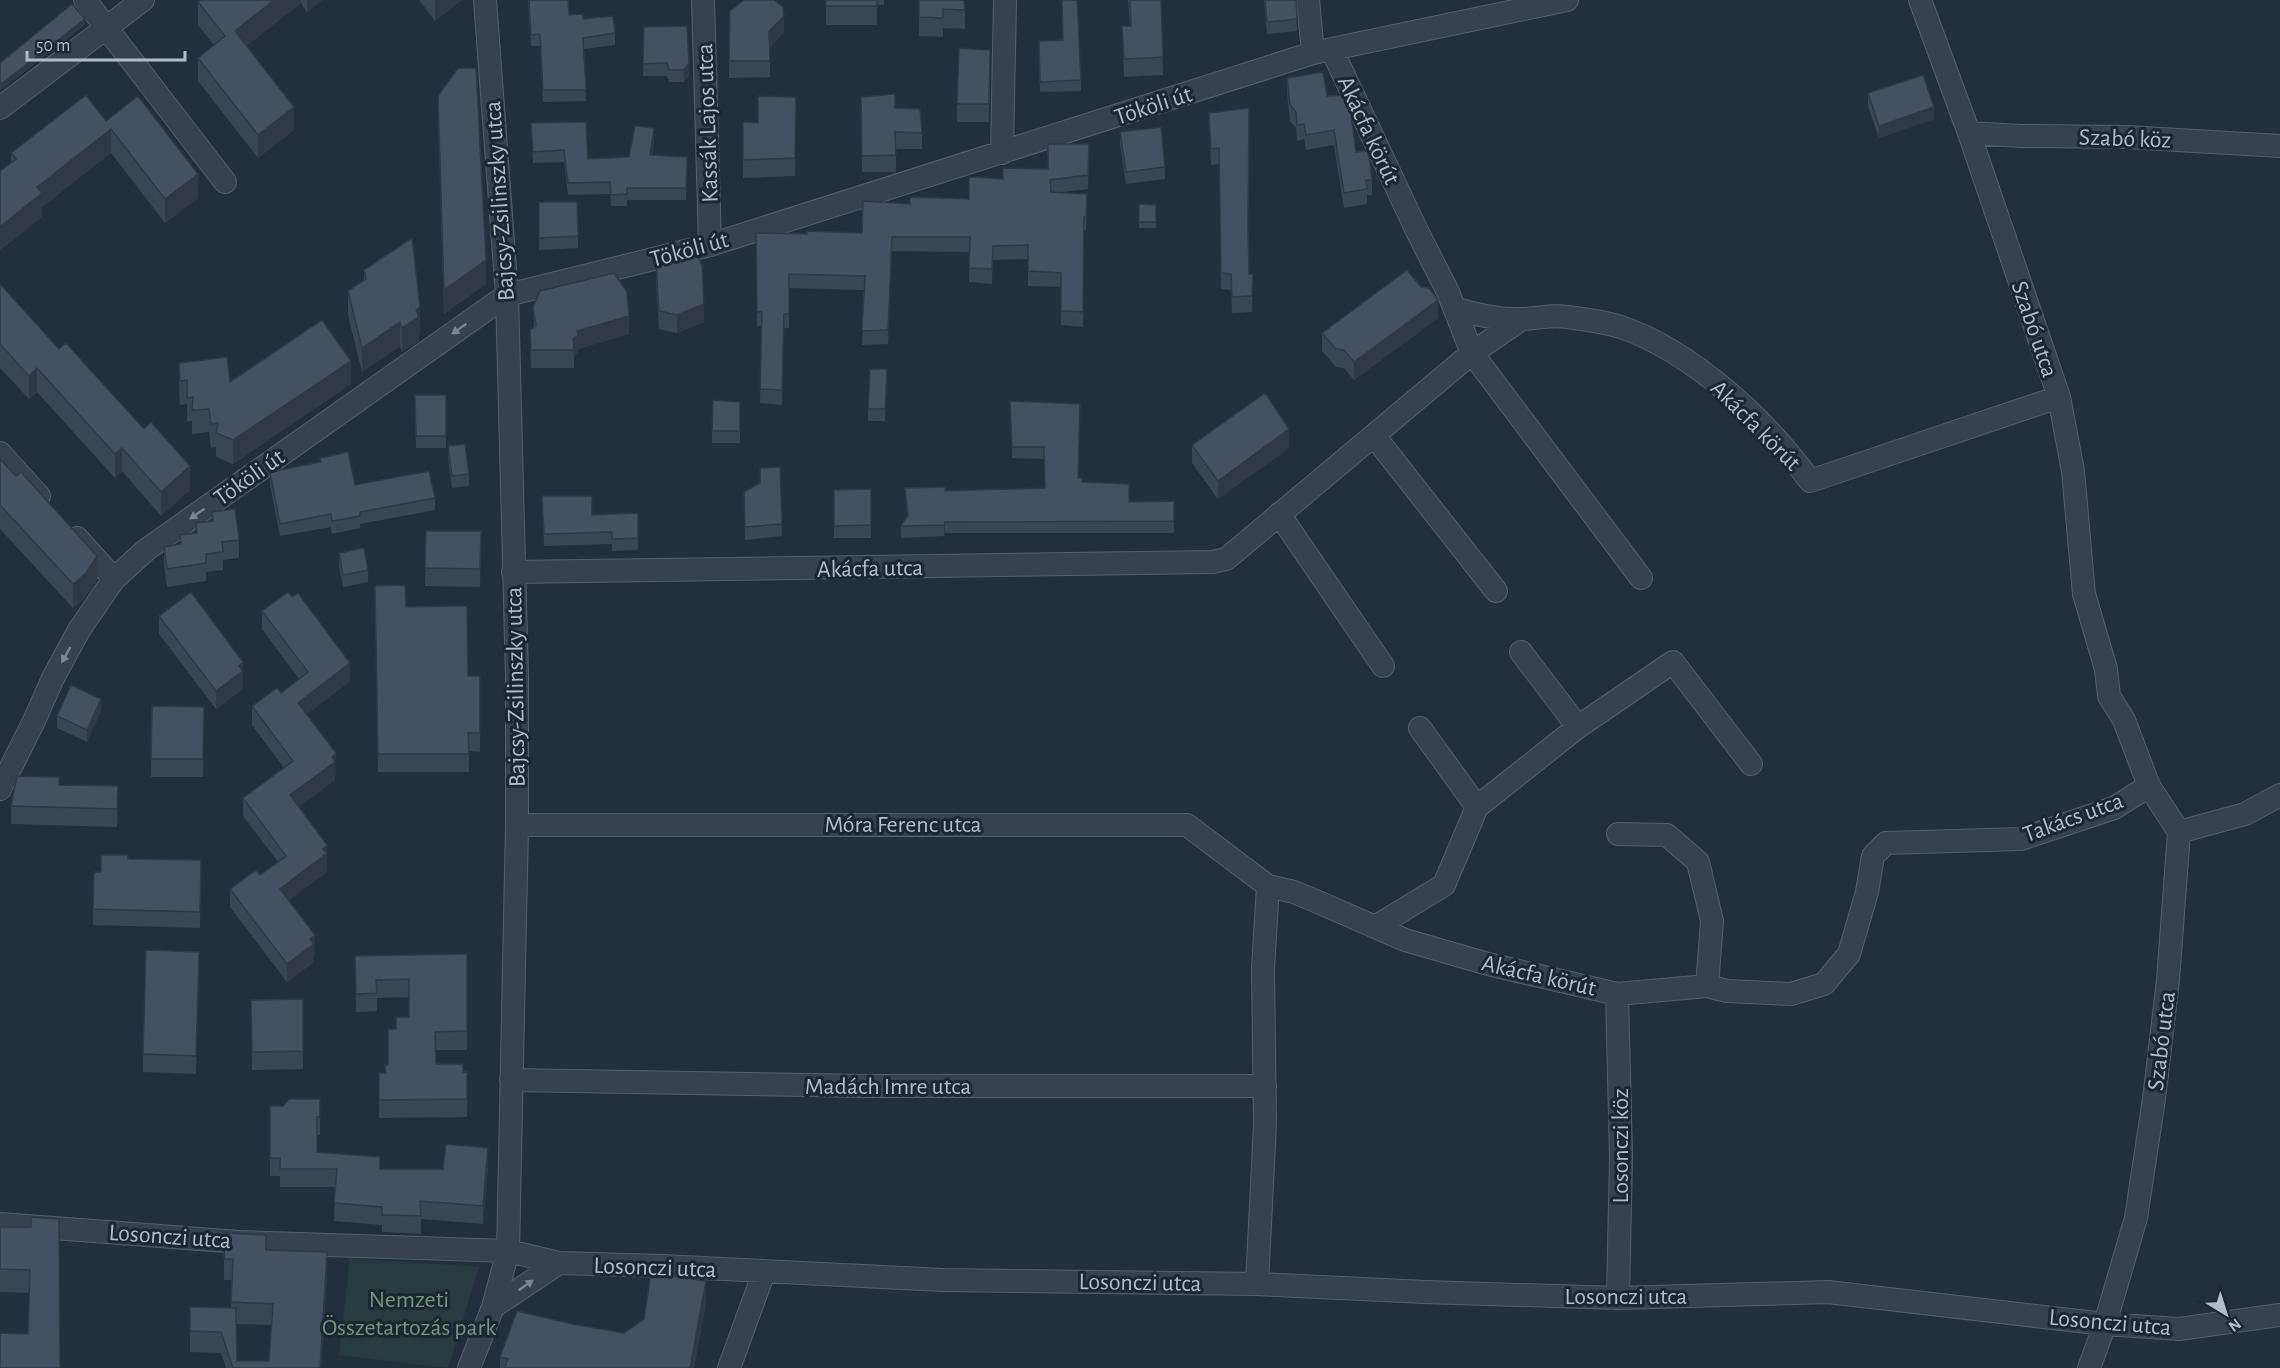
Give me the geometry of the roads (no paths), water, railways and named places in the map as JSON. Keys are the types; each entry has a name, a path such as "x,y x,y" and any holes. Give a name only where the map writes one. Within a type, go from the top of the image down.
{"street":[{"path":"85,0 225,182"},
{"path":"0,108 143,0"},
{"name":"Bajcsy-Zsilinszky utca","path":"469,1368 494,1306 508,1251 517,825 507,295 485,0"},
{"name":"Kassák Lajos utca","path":"703,0 710,245"},
{"path":"1002,153 1005,0"},
{"name":"Akácfa körút","path":"1308,0 1322,52 1454,308 1472,353 1641,578"},
{"name":"Tököli út","path":"0,789 79,630 114,579 147,550 507,295 710,245 1322,52 1566,0"},
{"name":"Szabó utca","path":"1920,0 1969,133 2059,397 2073,471 2084,594 2106,669 2109,696 2124,720 2149,786 2179,832 2168,980 2154,1099 2136,1218 2105,1324 2089,1368"},
{"name":"Szabó köz","path":"1969,133 2021,136 2127,136 2280,146"},
{"name":"Akácfa körút","path":"1454,308 1490,318 1522,319 1564,316 1620,327 1651,341 1704,373 1743,405 1799,466 1810,482 2059,397"},
{"path":"1383,666 1279,514 1375,437 1472,353 1522,319"},
{"path":"1375,437 1496,591"},
{"path":"0,453 114,579"},
{"name":"Akácfa utca","path":"513,572 1213,562 1226,559 1279,514"},
{"path":"1521,652 1578,727"},
{"path":"1376,927 1444,885 1477,807 1578,727 1673,662 1751,764"},
{"path":"1420,728 1477,807"},
{"name":"Takács utca","path":"1886,843 2021,839 2114,808 2149,786"},
{"path":"2179,832 2245,814 2280,795"},
{"name":"Móra Ferenc utca","path":"517,825 1187,825 1268,886"},
{"path":"1618,834 1667,835 1698,862 1712,921 1707,986"},
{"name":"Akácfa körút","path":"1268,886 1310,898 1405,940 1488,964 1617,994 1707,986 1727,991 1791,994 1824,984 1849,954 1867,892 1874,856 1886,843"},
{"path":"1257,1284 1266,1086 1263,968 1268,886"},
{"name":"Losonczi köz","path":"1617,994 1621,1156 1618,1298"},
{"name":"Madách Imre utca","path":"511,1080 868,1086 1266,1086"},
{"name":"Losonczi utca","path":"0,1224 239,1242 508,1251 559,1263 944,1280 1257,1284 1618,1298 1828,1292 2105,1324 2180,1329 2280,1315"},
{"path":"494,1306 559,1263"},
{"path":"729,1368 764,1272"}],"park label":[{"name":"Nemzeti Összetartozás park","path":"409,1313"}]}
